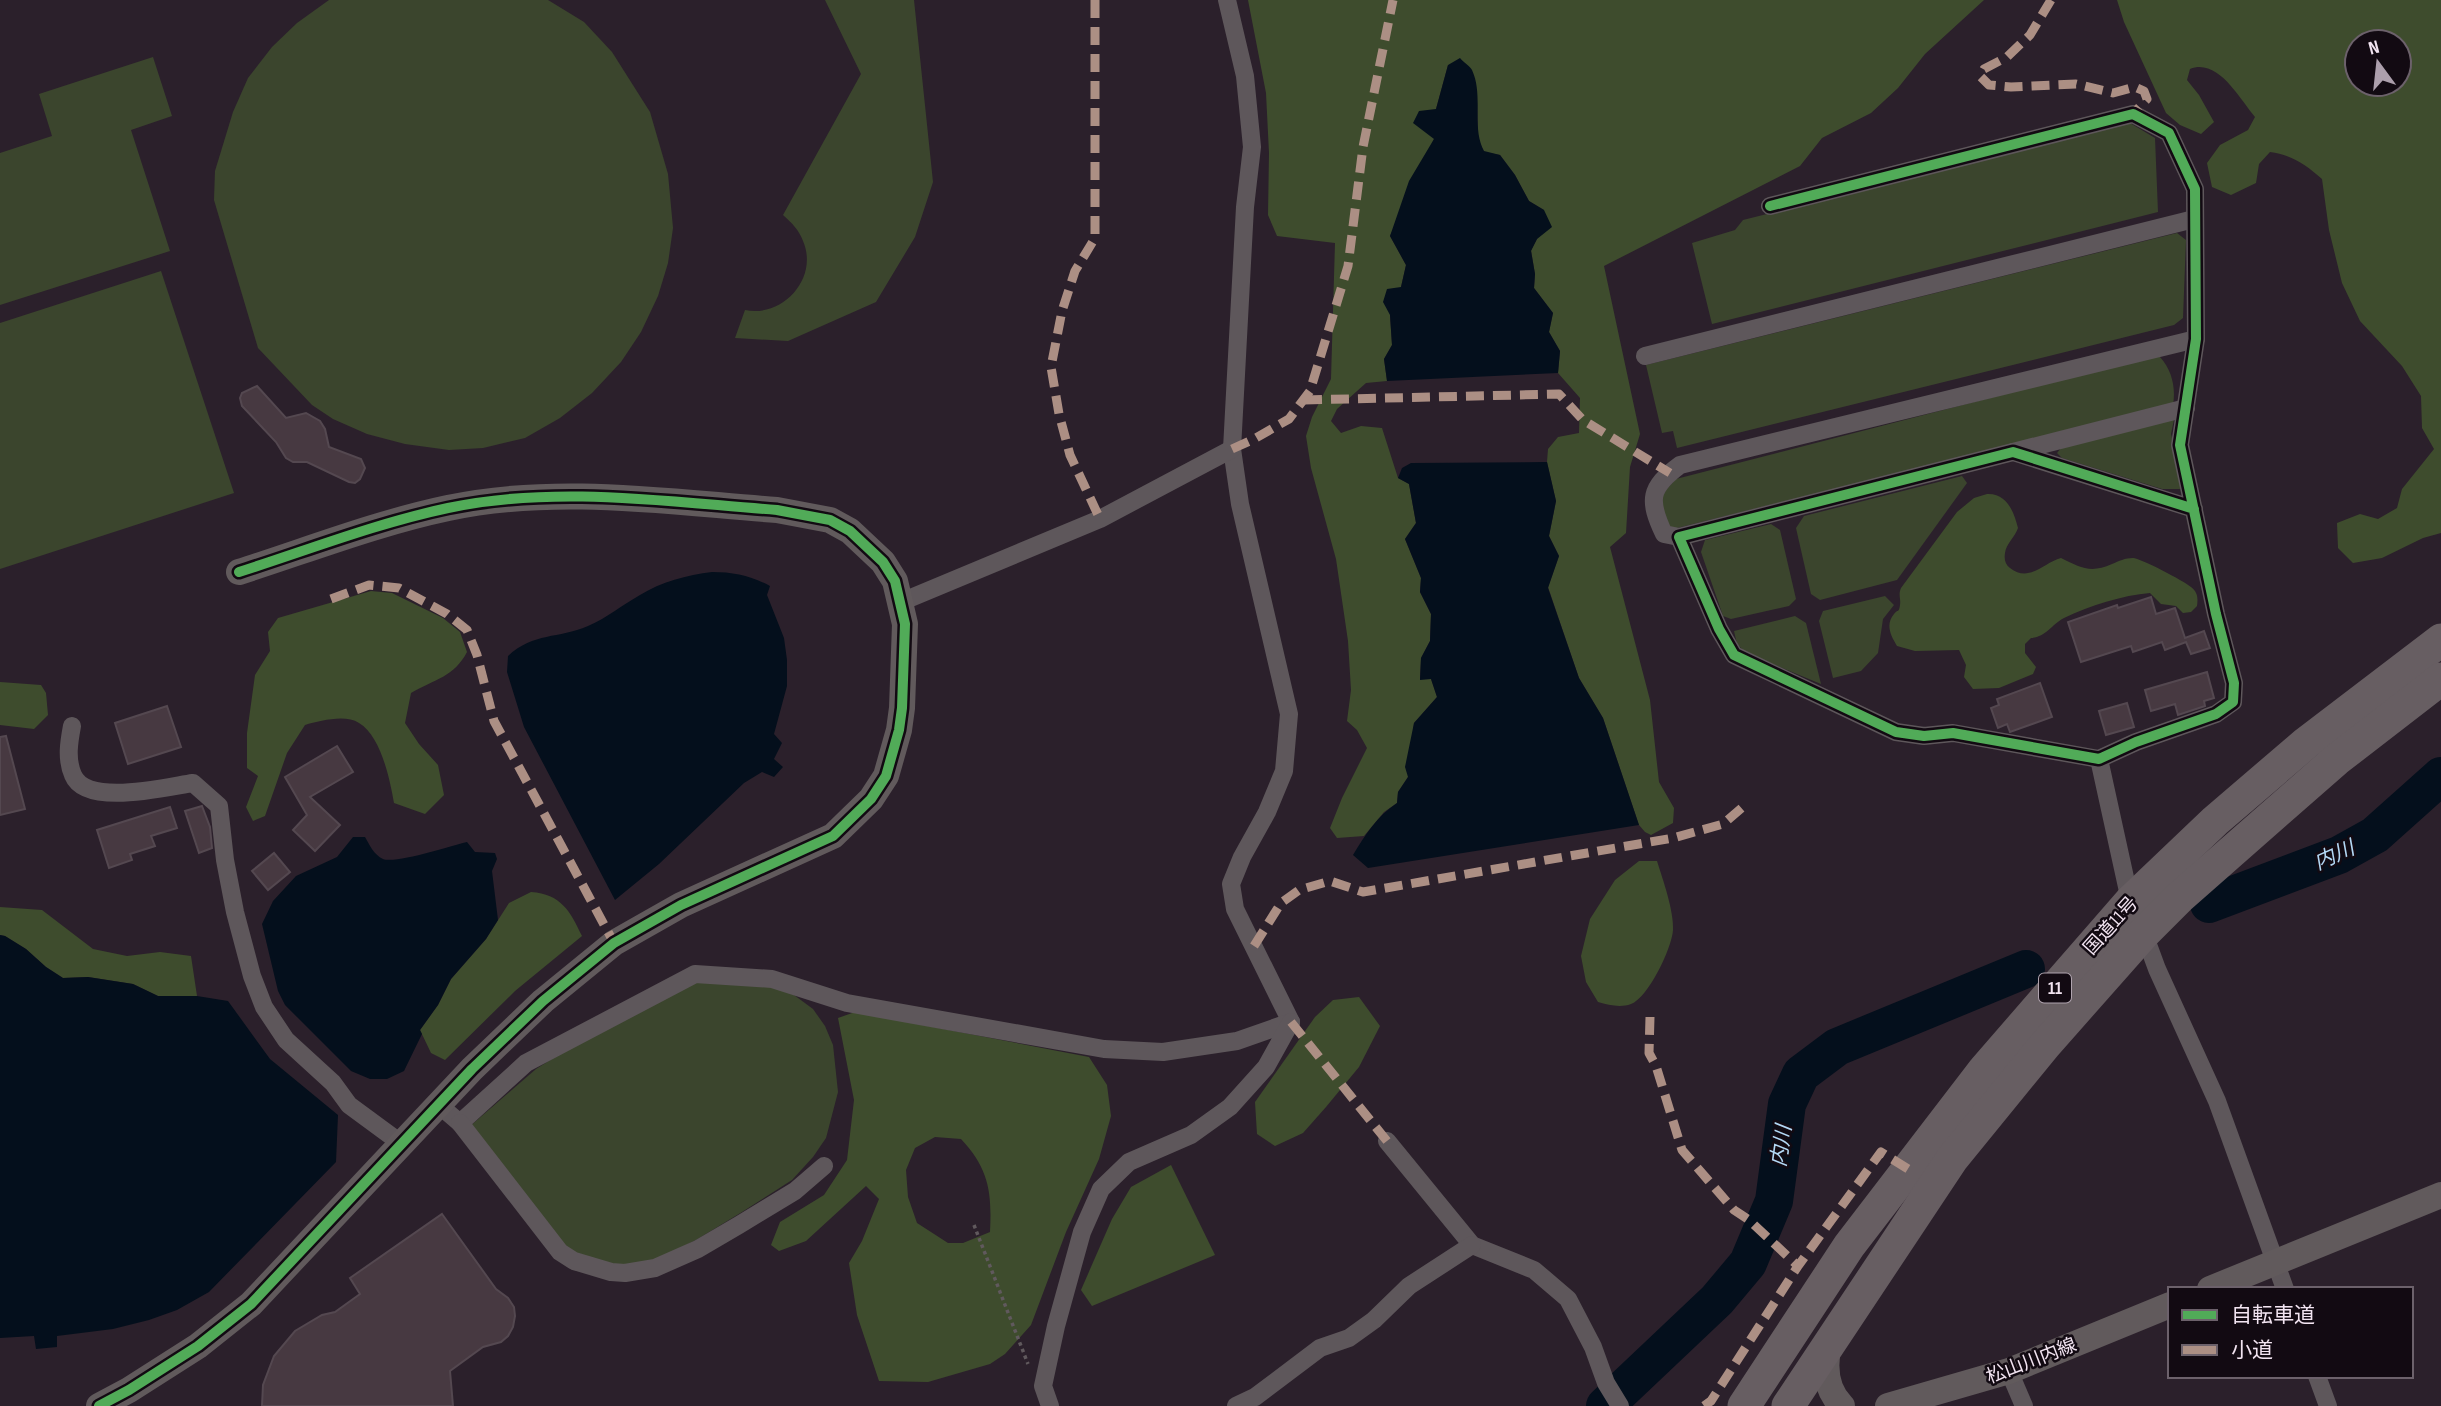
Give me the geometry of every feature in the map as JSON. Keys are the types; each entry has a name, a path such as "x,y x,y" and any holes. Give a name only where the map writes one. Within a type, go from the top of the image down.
{"highway":[{"name":"国道11号","path":"1744,1406 1849,1246 1967,1092 2130,902 2216,821 2306,743 2441,640"},
{"name":"国道11号","path":"1788,1406 1952,1159 2045,1045 2144,933 2180,897 2336,760 2441,679"}],"street":[{"path":"1227,0 1245,76 1252,147 1245,207 1232,449 1240,504 1289,714 1284,771 1231,884 1235,909 1291,1022"},
{"path":"1679,537 1719,629 1734,656 1896,732 1924,736 1953,733 2099,759 2136,742 2216,714 2233,702 2234,683 2216,614 2180,446 2196,339 2195,188 2169,133 2133,114 1770,206"},
{"path":"1646,356 2194,219"},
{"path":"2186,408 1679,537 1664,534 1653,512 1654,493 1663,477 1680,465 2196,339"},
{"path":"901,603 1100,519 1232,449"},
{"path":"2013,452 2194,509"},
{"path":"99,1406 198,1346 251,1304 472,1069 544,1000 614,943 681,905 833,836 871,799 886,776 899,730 905,624 895,582 883,562 850,531 830,520 777,510 598,497 556,496 503,500 449,508 239,572"},
{"path":"72,726 69,762 73,778 87,789 114,794 193,783 219,806 225,860 235,912 252,976 264,1007 286,1040 333,1083 349,1105 402,1144"},
{"path":"2099,759 2130,902 2217,1101 2284,1287"},
{"path":"460,1123 526,1063 695,974 772,979 847,1003 1104,1049 1163,1052 1237,1041 1291,1022"},
{"path":"1050,1406 1043,1386 1082,1232 1101,1189 1129,1162 1191,1135 1230,1107 1266,1067 1291,1022"},
{"path":"439,1105 460,1123 560,1252 581,1264 611,1272 625,1273 655,1268 698,1250 795,1191 824,1166"},
{"path":"1387,1141 1472,1245 1534,1270 1568,1299 1592,1347 1605,1384 1620,1406"},
{"path":"2215,1287 2441,1195"},
{"path":"1236,1406 1255,1397 1320,1348 1349,1338 1374,1320 1409,1286 1472,1245"},
{"name":"松山川内線","path":"1888,1406 2009,1371 2168,1306"},
{"path":"1830,1339 1826,1376 1831,1390 1842,1406"},
{"path":"2009,1371 2024,1406"},
{"path":"2318,1378 2328,1406"}],"path":[{"path":"974,1225 1024,1358 1043,1386"}],"green space":[{"path":"329,0 548,0 584,22 612,52 650,112 668,174 673,228 668,263 658,296 641,332 621,362 592,393 560,418 525,438 483,448 449,450 405,444 367,434 333,419 312,405 258,348 214,200 215,171 233,112 248,78 272,47 297,23"},
{"path":"825,0 914,0 933,182 915,237 876,302 788,341 735,338 745,310 772,308 794,292 802,281 807,255 803,241 795,227 783,215 861,74"},
{"path":"1248,0 1984,0 1925,54 1898,88 1871,113 1822,138 1800,166 1604,266 1640,434 1630,467 1626,533 1610,547 1650,700 1659,782 1674,808 1673,823 1651,835 1639,825 1603,718 1579,678 1548,587 1559,556 1549,536 1556,501 1547,462 1548,449 1558,437 1579,433 1580,398 1558,373 1560,351 1549,332 1553,313 1534,288 1531,250 1537,239 1544,210 1529,201 1500,155 1484,152 1478,139 1477,100 1448,65 1436,109 1434,139 1390,236 1406,265 1390,315 1392,345 1384,359 1387,381 1366,383 1337,409 1331,421 1341,433 1361,426 1382,428 1398,478 1409,484 1416,523 1405,539 1421,578 1420,592 1431,614 1430,641 1421,658 1420,679 1431,679 1437,697 1414,723 1408,777 1398,792 1397,803 1384,812 1364,836 1337,838 1330,828 1367,748 1357,730 1347,721 1351,690 1348,641 1336,559 1311,468 1306,436 1312,417 1331,379 1335,243 1277,236 1268,215 1266,93"},
{"path":"2117,0 2441,0 2441,533 2423,538 2382,558 2353,563 2338,548 2337,523 2360,514 2378,519 2397,508 2402,489 2434,449 2422,428 2421,396 2402,366 2360,321 2342,283 2329,230 2322,179 2298,161 2270,152 2259,164 2256,183 2231,195 2212,187 2207,163 2220,145 2248,130 2255,117 2227,82 2210,69 2190,69 2187,80 2214,122 2201,134 2180,125 2166,113 2124,22"},
{"path":"153,57 172,116 131,130 170,251 0,305 0,153 52,136 39,94"},
{"path":"2130,123 2155,138 2158,212 1712,324 1692,243 1735,230 1743,220"},
{"path":"2177,233 2186,240 2183,318 2174,325 1677,448 1673,431 1662,433 1646,365"},
{"path":"161,271 234,493 0,569 0,323"},
{"path":"2152,356 2160,357 2170,373 2174,392 2173,405 1669,530 1661,503 1664,492 1676,479"},
{"path":"2175,415 2171,434 2182,489 2162,489 2062,458 2057,453 2066,442"},
{"path":"1962,476 1967,483 1897,580 1820,600 1811,594 1796,528 1804,516"},
{"path":"1987,494 2005,500 2014,516 2018,528 2007,547 2005,557 2008,566 2017,572 2030,573 2061,558 2097,569 2133,558 2162,570 2191,587 2197,596 2197,606 2191,612 2183,613 2176,606 2161,604 2150,593 2084,609 2064,618 2025,644 2025,653 2036,667 2033,674 1999,688 1973,689 1964,677 1966,665 1959,650 1915,651 1897,646 1889,626 1891,618 1899,609 1901,588 1957,512 1974,498"},
{"path":"1771,524 1780,530 1796,599 1789,606 1731,619 1723,616 1701,552 1705,540"},
{"path":"371,591 392,593 443,618 460,632 467,652 450,672 411,693 405,723 438,765 444,795 425,814 394,803 379,748 367,729 353,720 332,719 305,725 287,753 265,816 253,821 246,807 258,776 247,768 247,733 255,675 270,651 268,632 278,618"},
{"path":"1885,596 1894,605 1883,619 1878,653 1861,671 1833,678 1819,621 1823,611"},
{"path":"1795,616 1806,623 1821,684 1746,653 1737,644 1734,631"},
{"path":"0,682 41,685 46,693 48,715 34,729 0,725"},
{"path":"1639,861 1657,861 1672,914 1672,938 1658,972 1638,1000 1623,1006 1610,1005 1598,1002 1586,982 1581,956 1590,919 1615,880"},
{"path":"531,892 550,896 563,905 582,936 515,991 445,1060 431,1053 420,1030 438,1005 451,979 486,939 509,903"},
{"path":"0,907 42,910 93,949 127,956 160,952 191,956 197,996 158,996 133,984 88,977 63,978 26,949 0,935"},
{"path":"699,979 772,987 794,995 813,1009 825,1026 833,1045 838,1092 826,1138 792,1180 696,1240 654,1261 624,1266 595,1262 568,1250 469,1127 536,1069 585,1038"},
{"path":"1359,997 1380,1026 1359,1067 1303,1133 1275,1146 1257,1134 1255,1102 1315,1017 1333,1000"},
{"path":"855,1012 1089,1057 1107,1085 1111,1116 1099,1159 1066,1232 1031,1325 1005,1354 990,1364 928,1382 879,1381 857,1315 849,1263 862,1241 879,1199 866,1186 806,1241 779,1251 771,1245 780,1222 824,1195 847,1160 854,1100 838,1018","holes":["935,1137 961,1139 978,1161 987,1182 990,1232 963,1243 948,1243 917,1223 908,1197 906,1170 915,1148"]},
{"path":"1171,1165 1215,1255 1092,1306 1081,1290 1112,1219 1131,1187"}],"water":[{"path":"1460,58 1471,68 1475,80 1478,132 1484,151 1500,155 1529,201 1544,210 1552,227 1537,239 1531,251 1535,274 1534,288 1553,313 1549,332 1560,351 1558,373 1387,381 1384,359 1392,345 1390,315 1383,302 1387,289 1401,287 1406,265 1390,236 1409,181 1434,139 1413,123 1419,111 1436,109 1448,65"},
{"path":"1547,462 1556,501 1549,536 1559,556 1548,588 1579,678 1603,718 1639,825 1368,868 1353,855 1377,820 1397,803 1398,792 1408,777 1405,767 1414,723 1437,697 1431,679 1420,680 1421,658 1430,641 1431,614 1420,592 1421,578 1405,539 1416,523 1409,484 1398,478 1402,468 1411,463"},
{"path":"712,572 742,575 770,586 767,595 784,638 787,660 787,686 774,734 782,743 774,759 783,767 774,777 762,772 744,783 659,864 615,900 524,727 507,672 508,656 537,639 595,623 657,586"},
{"path":"353,837 365,837 374,852 383,859 411,857 467,842 475,852 495,853 497,859 492,871 498,920 486,939 451,979 438,1005 420,1030 422,1034 404,1071 387,1079 370,1079 351,1071 285,1005 278,991 262,924 273,901 296,876 337,857"},
{"path":"0,935 26,949 63,978 88,977 133,984 158,996 197,996 228,1001 270,1059 338,1115 336,1162 209,1292 177,1310 149,1320 113,1329 57,1336 57,1347 36,1349 34,1336 0,1338"}],"building":[{"path":"257,386 286,418 306,413 320,421 325,429 329,447 361,459 365,468 360,479 355,483 349,482 307,462 293,462 286,458 276,442 242,406 242,393"},
{"path":"2151,597 2156,614 2175,608 2185,638 2204,631 2210,648 2191,654 2186,642 2165,650 2162,642 2133,652 2131,646 2081,662 2068,622 2117,605 2118,608"},
{"path":"2207,672 2214,698 2204,701 2205,706 2178,715 2175,704 2151,711 2145,690"},
{"path":"2040,683 2052,717 2010,732 2007,724 1998,728 1991,708 1999,705 1997,699"},
{"path":"2127,703 2134,727 2106,735 2099,711"},
{"path":"167,706 181,747 128,764 115,723"},
{"path":"6,736 25,809 0,815 0,737"},
{"path":"337,746 353,772 310,797 340,825 315,851 293,830 307,815 285,777"},
{"path":"202,806 210,827 212,848 199,853 185,811"},
{"path":"170,807 177,828 151,836 155,846 130,854 132,860 109,868 97,830"},
{"path":"274,853 290,872 268,890 252,871"},
{"path":"442,1214 496,1289 508,1298 514,1307 515,1316 513,1327 501,1342 483,1347 450,1371 453,1406 262,1406 263,1385 274,1356 295,1331 322,1315 335,1312 360,1294 350,1278"}],"waterway":[{"name":"内川","path":"2209,904 2339,855 2375,835 2441,776"},
{"name":"内川","path":"1605,1406 1717,1300 1748,1263 1774,1201 1787,1104 1801,1074 1837,1047 2026,969"}],"marked path":[{"path":"1095,0 1095,238 1075,271 1062,311 1051,367 1070,455 1100,519"},
{"path":"1232,449 1289,419 1310,391 1348,266 1363,147 1393,0"},
{"path":"2051,0 2030,35 2007,57 1984,69 1980,76 1989,85 2011,87 2076,84 2113,93 2135,87 2144,91 2147,99 2133,114"},
{"path":"1304,400 1559,394 1583,420 1670,473"},
{"path":"331,599 369,585 399,588 447,614 467,630 477,655 494,721 614,943"},
{"path":"1254,946 1281,903 1299,890 1330,881 1363,892 1673,838 1723,824 1744,806"},
{"path":"1650,1017 1649,1053 1656,1066 1682,1150 1734,1210 1749,1220 1798,1266"},
{"path":"1291,1022 1387,1141"},
{"path":"1704,1406 1711,1401 1798,1266 1881,1152 1908,1169"}],"cycle path":[{"path":"1770,206 2133,114 2169,133 2195,189 2196,339 2180,445 2216,614 2234,683 2233,702 2216,714 2136,742 2099,759 1953,733 1924,736 1896,732 1734,655 1719,629 1679,537 2013,452 2194,509"},
{"path":"99,1406 198,1346 251,1304 472,1069 543,1001 614,943 681,905 833,836 871,799 886,776 899,730 905,624 895,581 883,562 850,531 830,520 777,510 653,500 530,497 489,501 421,514 239,572"}]}
